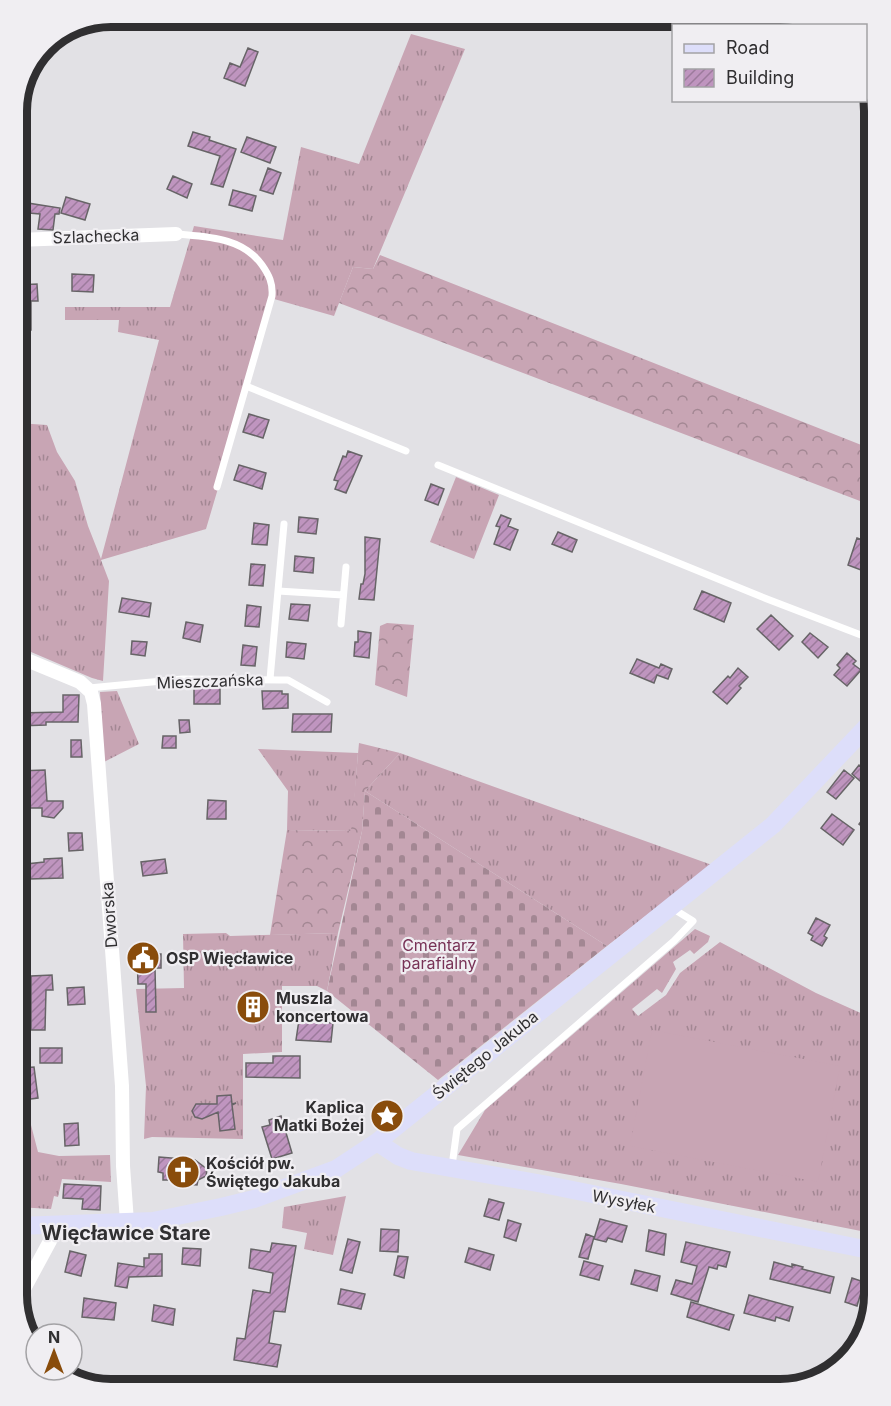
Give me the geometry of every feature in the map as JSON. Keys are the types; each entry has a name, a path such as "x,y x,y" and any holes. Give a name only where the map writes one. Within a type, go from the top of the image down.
{"street":[{"name":"Szlachecka","path":"27,240 176,234"},
{"path":"27,660 80,682 86,688"},
{"name":"Dworska","path":"86,688 91,692 94,705 122,1086 123,1166 127,1221"},
{"name":"Świętego Jakuba","path":"27,1226 163,1219 254,1199 336,1169 377,1142 773,825 864,729"},
{"name":"Wysyłek","path":"377,1142 398,1156 411,1161 543,1184 864,1249"},
{"path":"27,1284 50,1242 51,1226"}],"lane":[{"path":"176,234 217,238 235,243 258,258 273,285 272,296 217,487"},
{"path":"246,386 406,451"},
{"path":"438,465 864,636"},
{"path":"270,679 284,525"},
{"path":"341,624 346,567"},
{"path":"278,591 343,596"},
{"name":"Mieszczańska","path":"86,688 183,679 288,680 327,702"},
{"path":"452,1169 457,1129 674,941 693,921 670,907"}],"green space":[{"path":"411,34 465,49 373,269 353,267 334,316 274,299 206,529 101,560 109,581 103,681 27,650 27,424 47,425 57,452 75,481 88,526 101,559 159,340 118,332 119,320 65,320 65,307 170,307 194,226 283,240 301,147 359,164"},
{"path":"380,255 864,446 864,491 860,501 339,303 353,267 373,269"},
{"path":"456,477 499,495 474,559 430,542"},
{"path":"387,623 414,625 407,697 375,685 380,626"},
{"path":"117,691 139,744 104,762 100,692"},
{"path":"359,743 400,753 365,791 362,831 338,933 270,935 287,830 351,831"},
{"path":"258,749 358,753 352,831 287,830 288,791"},
{"path":"400,753 712,865 607,946 365,791"},
{"name":"Cmentarz parafialny","path":"365,791 607,946 438,1080 327,991 362,831"},
{"path":"695,929 710,936 708,942 694,954 690,950 673,962 676,969 662,993 657,989 632,1009 638,1016 666,995 680,973 720,942 816,993 864,1015 864,1232 458,1155 485,1110"},
{"path":"226,933 230,936 338,933 327,991 317,986 282,986 282,1052 243,1054 243,1139 152,1137 144,1139 146,1086 136,989 184,988 183,934"},
{"path":"652,1030 840,1066 818,1182 630,1146"},
{"path":"27,1125 31,1125 38,1152 59,1156 110,1155 111,1182 62,1179 58,1197 54,1196 51,1209 27,1208"},
{"path":"346,1196 333,1255 304,1249 307,1233 282,1228 284,1207"}],"building":[{"path":"248,48 258,52 245,86 224,78 230,63 240,67"},
{"path":"193,132 236,149 223,187 211,184 220,156 188,146"},
{"path":"247,137 276,147 270,163 241,152"},
{"path":"268,168 281,173 273,194 260,190"},
{"path":"173,176 192,184 187,198 167,189"},
{"path":"27,185 29,185 28,203 60,208 59,214 55,214 53,230 38,229 40,214 27,213"},
{"path":"233,190 256,196 252,211 229,205"},
{"path":"66,197 90,204 85,220 61,213"},
{"path":"27,250 29,250 30,265 27,265"},
{"path":"72,274 94,275 93,292 72,291"},
{"path":"27,284 37,284 38,301 31,301 31,330 27,330"},
{"path":"249,414 269,420 263,438 243,432"},
{"path":"348,451 362,456 346,493 335,489 338,481 334,480 343,456 346,457"},
{"path":"239,465 266,473 262,489 234,480"},
{"path":"431,484 444,489 438,505 425,500"},
{"path":"501,515 511,519 508,526 518,530 510,550 494,544 500,527 496,526"},
{"path":"299,517 318,519 316,534 298,532"},
{"path":"254,523 269,525 267,545 252,544"},
{"path":"558,532 577,540 572,552 552,544"},
{"path":"365,537 380,539 374,600 359,599 365,574"},
{"path":"857,538 864,540 864,571 848,565"},
{"path":"295,556 314,558 313,573 294,571"},
{"path":"251,564 265,565 263,586 249,585"},
{"path":"702,591 731,603 724,622 694,609"},
{"path":"122,598 151,603 149,617 119,612"},
{"path":"291,604 310,605 308,621 289,619"},
{"path":"247,605 261,607 259,627 245,626"},
{"path":"771,615 793,636 779,650 757,629"},
{"path":"186,622 203,625 200,642 183,638"},
{"path":"358,631 371,633 369,658 354,656"},
{"path":"810,633 828,647 818,658 802,642"},
{"path":"132,641 147,642 145,656 131,654"},
{"path":"287,642 306,644 304,659 286,657"},
{"path":"243,645 257,647 255,666 241,665"},
{"path":"847,653 856,661 853,664 861,670 847,686 834,675 840,668 837,665"},
{"path":"637,659 659,668 661,664 672,669 668,679 657,675 654,683 630,673"},
{"path":"738,668 748,677 727,704 713,692"},
{"path":"194,686 220,686 220,704 194,704"},
{"path":"262,691 282,691 282,694 288,694 288,708 263,709"},
{"path":"63,695 79,695 78,722 46,722 46,725 27,726 27,713 63,712"},
{"path":"293,714 332,714 331,732 292,732"},
{"path":"179,720 189,720 190,732 180,733"},
{"path":"163,736 176,736 176,748 162,748"},
{"path":"71,740 81,740 82,757 71,757"},
{"path":"859,765 864,769 864,784 852,774"},
{"path":"45,770 47,801 63,801 63,808 54,818 42,816 42,808 27,808 27,771"},
{"path":"844,770 854,778 836,799 827,792"},
{"path":"208,800 226,801 226,819 207,819"},
{"path":"832,814 854,830 843,845 821,828"},
{"path":"864,817 864,828 859,824"},
{"path":"68,833 82,833 83,850 69,851"},
{"path":"62,858 63,878 29,879 30,900 27,900 27,864 44,862 44,859"},
{"path":"165,859 167,873 143,876 141,862"},
{"path":"816,918 830,925 824,936 827,938 822,946 811,940 813,936 808,933"},
{"path":"137,951 155,951 155,954 161,954 161,968 155,968 156,1012 146,1012 146,984 138,984"},
{"path":"52,975 53,990 46,990 45,1030 31,1030 31,976"},
{"path":"84,987 85,1004 68,1005 67,988"},
{"name":"Muszla koncertowa","path":"258,997 264,1006 249,1017 243,1006"},
{"path":"299,1020 333,1023 331,1042 296,1040"},
{"path":"40,1048 62,1048 62,1063 40,1063"},
{"path":"273,1056 300,1056 300,1078 246,1077 246,1063 273,1063"},
{"path":"34,1067 38,1098 27,1099 27,1068"},
{"path":"231,1095 232,1104 236,1103 232,1105 235,1129 220,1131 218,1112 202,1119 195,1117 192,1111 196,1104 217,1104 217,1096"},
{"path":"281,1116 292,1153 272,1159 262,1127 270,1125 269,1120"},
{"path":"78,1123 79,1145 65,1146 64,1124"},
{"name":"Kościół pw. Świętego Jakuba","path":"159,1157 195,1160 207,1169 206,1176 198,1180 197,1185 163,1180 163,1173 158,1172"},
{"path":"64,1184 101,1186 100,1210 82,1209 83,1199 63,1198"},
{"path":"489,1199 504,1203 499,1220 484,1216"},
{"path":"600,1219 627,1226 622,1242 608,1238 606,1242 594,1239"},
{"path":"508,1220 521,1224 516,1241 504,1237"},
{"path":"381,1229 399,1230 398,1252 380,1251"},
{"path":"649,1230 666,1234 664,1255 646,1251"},
{"path":"586,1234 594,1237 588,1259 579,1257"},
{"path":"348,1239 360,1242 352,1273 340,1270"},
{"path":"686,1242 730,1252 726,1267 718,1265 717,1269 709,1267 698,1302 671,1294 676,1280 692,1284 697,1266 681,1262"},
{"path":"272,1243 296,1246 285,1312 274,1311 269,1343 281,1345 277,1367 234,1360 237,1338 245,1339 253,1290 270,1293 273,1273 249,1268 251,1249 270,1252"},
{"path":"183,1248 201,1249 200,1266 182,1264"},
{"path":"469,1248 494,1255 490,1270 465,1262"},
{"path":"70,1251 86,1255 81,1276 65,1272"},
{"path":"149,1254 162,1254 162,1276 129,1277 127,1288 115,1286 118,1263 144,1267 144,1258 149,1258"},
{"path":"398,1256 408,1257 404,1278 394,1275"},
{"path":"584,1261 603,1266 599,1280 580,1275"},
{"path":"774,1262 792,1267 792,1264 803,1267 802,1269 834,1277 830,1293 770,1279"},
{"path":"635,1270 660,1276 657,1291 631,1284"},
{"path":"852,1278 864,1282 857,1306 845,1302"},
{"path":"341,1289 365,1294 361,1309 338,1304"},
{"path":"749,1295 793,1307 789,1321 776,1317 775,1321 744,1313"},
{"path":"84,1298 116,1303 114,1320 82,1317"},
{"path":"691,1302 734,1315 729,1330 687,1317"},
{"path":"154,1305 175,1309 173,1325 152,1321"}],"place":[{"name":"OSP Więcławice","path":"143,958"},
{"name":"Muszla koncertowa","path":"253,1007"},
{"name":"Kaplica Matki Bożej","path":"387,1116"},
{"name":"Kościół pw. Świętego Jakuba","path":"183,1172"}],"district":[{"name":"Więcławice Stare","path":"126,1233"}]}
